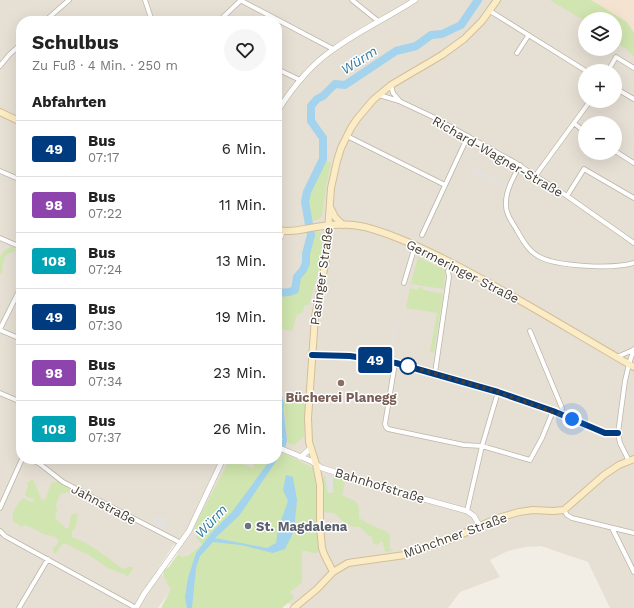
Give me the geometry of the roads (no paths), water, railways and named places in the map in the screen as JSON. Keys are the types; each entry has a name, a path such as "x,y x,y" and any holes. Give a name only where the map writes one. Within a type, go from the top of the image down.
{"main road":[{"name":"Pasinger Straße","path":"333,572 322,548 320,526 320,486 316,464 310,448 308,418 315,317 326,259 334,173 341,148 361,114 379,95 392,85 454,47 474,30 497,0"},
{"path":"0,112 16,120"},
{"path":"330,206 335,217 343,225"},
{"name":"Germeringer Straße","path":"282,231 328,225 356,226 373,229 415,246 505,291 631,366"},
{"path":"564,510 604,474 632,460"},
{"name":"Münchner Straße","path":"333,572 348,563 395,557 423,550 498,518 519,512 533,510 553,512 564,510"},
{"path":"294,608 318,589 333,572"}],"street":[{"path":"51,16 69,0"},
{"path":"145,0 150,16"},
{"path":"224,16 241,0 271,16"},
{"path":"352,0 378,21"},
{"path":"282,104 300,80 318,61 333,49 415,0"},
{"path":"490,11 578,66"},
{"path":"282,22 333,49"},
{"path":"517,53 528,36"},
{"path":"0,66 16,49"},
{"path":"612,64 616,57 634,68"},
{"path":"282,71 300,80"},
{"path":"392,85 399,101"},
{"path":"622,92 634,99"},
{"name":"Richard-Wagner-Straße","path":"379,95 399,101 468,136 520,165 634,243"},
{"path":"536,175 585,108"},
{"path":"347,136 445,186"},
{"path":"422,235 468,136"},
{"path":"622,156 634,163"},
{"path":"520,165 507,193 507,214 535,255 549,261 582,265 612,266 634,263"},
{"path":"567,196 584,169 634,198"},
{"path":"0,170 16,178"},
{"path":"0,238 16,245"},
{"path":"404,283 415,246"},
{"path":"435,373 450,277 448,271"},
{"path":"16,297 0,329 16,337"},
{"path":"530,331 562,408 561,415"},
{"path":"617,357 634,349"},
{"path":"632,460 620,443 618,433 624,385 631,366 634,349"},
{"path":"312,355 350,356 396,363 498,392 553,411 605,433 618,433"},
{"path":"396,363 386,420 386,427 388,429 464,445 482,446 530,460 542,438 553,411"},
{"path":"0,392 16,400"},
{"path":"479,526 474,516 467,511 482,446 498,392"},
{"name":"Bahnhofstraße","path":"282,448 322,468 467,511"},
{"path":"300,456 310,448"},
{"path":"0,508 20,464"},
{"name":"Jahnstraße","path":"40,464 63,482 181,544"},
{"path":"0,531 5,536 136,608 144,594 181,544 198,513 221,464"},
{"path":"564,510 567,515 572,518 634,532"},
{"path":"612,528 632,563 634,572"},
{"path":"19,608 48,559"}],"water":[{"path":"282,397 287,440 282,452"},
{"path":"267,464 274,464 239,516 215,538 267,548 276,543 278,529 288,501 283,490 286,475 293,477 297,500 294,531 285,549 273,553 241,545 213,542 200,556 196,568 192,608 187,608 185,597 188,578 196,553 213,531 232,512"}],"waterway":[{"name":"Würm","path":"282,293 295,290 297,277 303,270 306,263 306,254 311,235 305,202 307,192 323,159 323,138 311,121 311,106 335,84 345,85 396,51 416,46 431,35 442,34 461,25 478,0"}],"place":[{"name":"Bücherei Planegg","path":"341,383"},
{"name":"St. Magdalena","path":"248,526"}]}
